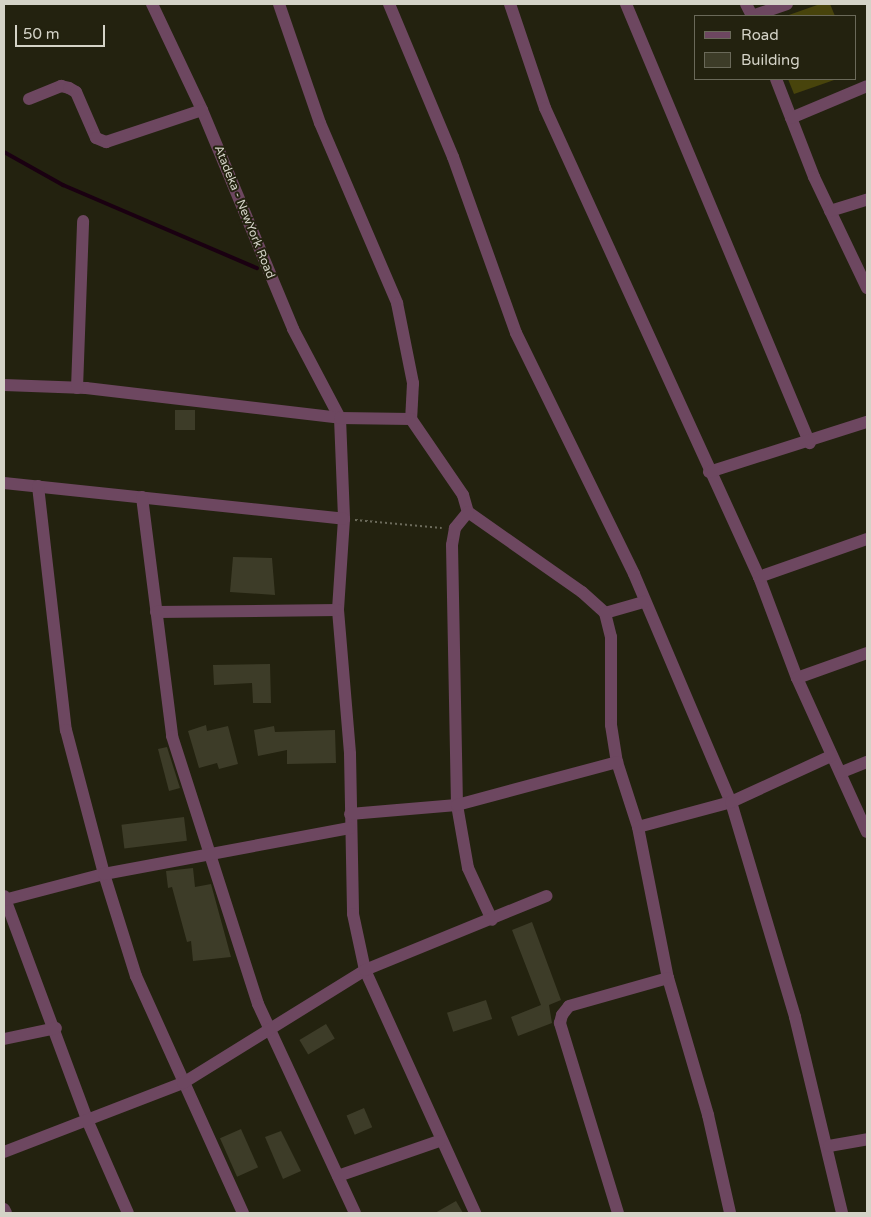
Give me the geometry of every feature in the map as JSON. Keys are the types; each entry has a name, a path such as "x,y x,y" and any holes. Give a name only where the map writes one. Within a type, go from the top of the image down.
{"street":[{"name":"Atadeka - NewYork Road","path":"152,4 202,110 293,329 340,418"},
{"path":"279,4 320,123 397,303 413,383 411,419 463,495 468,512 582,592 605,613 611,637 611,725 617,762 638,827 668,978 708,1115 730,1213"},
{"path":"390,4 453,157 516,333 644,602 731,802 829,1146 842,1213"},
{"path":"510,4 545,108 709,472 759,577 797,678 831,756 842,772 867,832"},
{"path":"626,4 810,442"},
{"path":"755,15 787,4"},
{"path":"776,80 830,211 867,288"},
{"path":"29,99 61,86 69,88 76,92 96,138 106,142 202,110"},
{"path":"791,118 867,86"},
{"path":"830,211 867,200"},
{"path":"77,388 83,221"},
{"path":"4,385 77,388 340,418 411,419"},
{"path":"340,418 344,519 338,610 350,814 353,914 364,970 439,1141 475,1213"},
{"path":"709,472 810,442 867,422"},
{"path":"4,483 344,519"},
{"path":"38,486 66,730 104,874 136,976 243,1213"},
{"path":"142,497 172,736 256,998 355,1213"},
{"path":"468,512 455,528 457,805 468,868 492,920"},
{"path":"759,577 867,539"},
{"path":"605,613 644,602"},
{"path":"156,612 338,610"},
{"path":"797,678 867,652"},
{"path":"638,827 731,802 831,756"},
{"path":"350,814 457,805 617,762"},
{"path":"842,772 867,762"},
{"path":"128,1213 88,1122 56,1028 4,898 104,874 350,828"},
{"path":"4,1152 88,1122 183,1083 364,970 492,920 546,896"},
{"path":"618,1213 560,1023 562,1014 569,1006 668,978"},
{"path":"4,1039 56,1028"},
{"path":"829,1146 867,1139"},
{"path":"338,1176 439,1141"},
{"path":"4,1209 6,1213"}],"path":[{"path":"344,519 455,528"}],"shaded area":[{"path":"820,4 830,4 835,15 789,15"},
{"path":"788,80 834,80 794,94"}],"building":[{"path":"175,410 195,410 195,430 175,430"},
{"path":"233,557 272,558 275,595 230,592"},
{"path":"270,664 271,703 253,703 252,683 214,685 213,665"},
{"path":"206,725 207,731 228,726 238,764 219,769 217,763 199,768 188,731"},
{"path":"274,726 275,732 335,730 336,763 287,764 287,750 258,756 254,730"},
{"path":"167,747 180,788 169,791 158,749"},
{"path":"184,817 187,841 124,848 121,825"},
{"path":"193,868 195,887 211,884 231,957 193,961 191,941 187,942 172,887 168,888 166,871"},
{"path":"532,922 561,1000 549,1005 552,1023 518,1036 511,1017 541,1005 512,930"},
{"path":"486,1000 492,1019 453,1032 447,1013"},
{"path":"326,1024 335,1039 308,1055 299,1040"},
{"path":"364,1108 372,1127 355,1135 347,1115"},
{"path":"241,1129 258,1167 237,1177 220,1138"},
{"path":"281,1131 301,1171 283,1179 265,1137"},
{"path":"456,1201 463,1213 435,1213"}],"waterway":[{"path":"4,152 63,185 257,268"}]}
